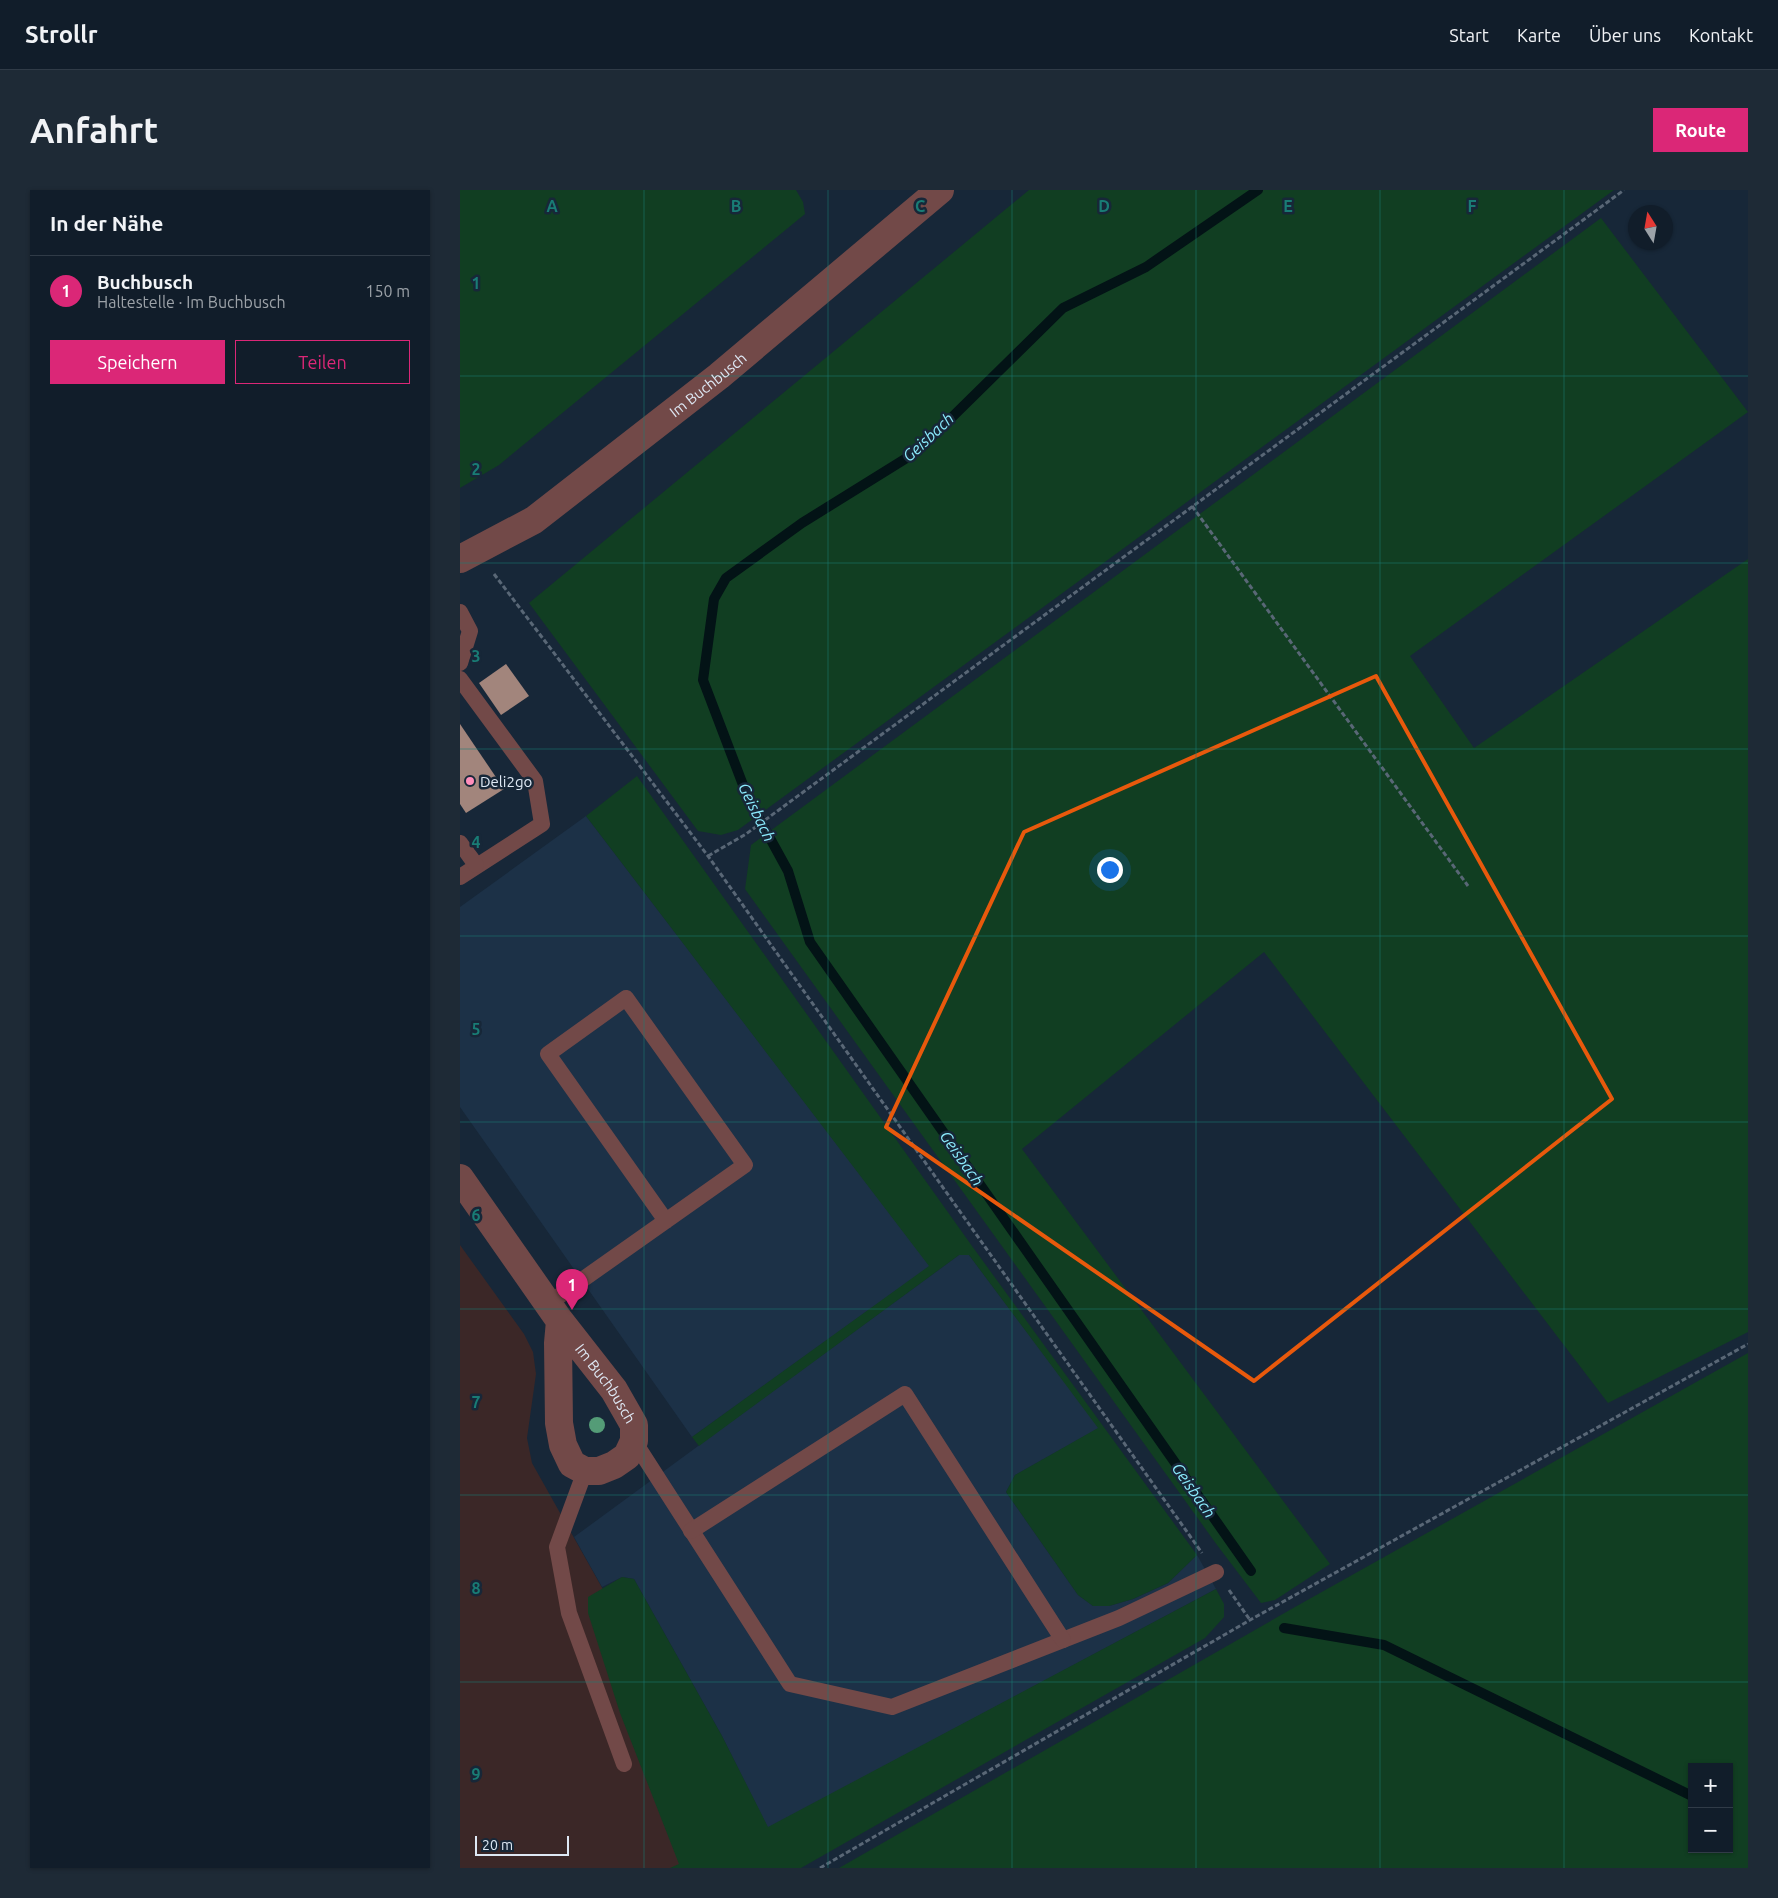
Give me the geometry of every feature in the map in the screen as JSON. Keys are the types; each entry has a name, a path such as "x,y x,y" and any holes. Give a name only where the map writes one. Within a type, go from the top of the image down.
{"street":[{"name":"Im Buchbusch","path":"468,555 534,520 711,382 940,190"},
{"name":"Im Buchbusch","path":"460,1178 554,1312 614,1390 634,1425 634,1441 627,1456 614,1465 599,1471 585,1471 572,1464 563,1446 558,1423 558,1343 554,1312"}],"lane":[{"path":"460,612 470,630 460,663"},
{"path":"460,679 534,782 542,824 460,877"},
{"path":"460,843 476,865"},
{"path":"554,1312 666,1221 745,1165 626,998 548,1054 666,1221"},
{"path":"691,1531 905,1394 1063,1640"},
{"path":"634,1441 790,1684 892,1707 1119,1618 1216,1572"},
{"path":"585,1471 557,1547 569,1614 624,1764"}],"path":[{"path":"708,856 746,834 775,813 1624,190"},
{"path":"1192,506 1468,886"},
{"path":"468,555 708,856 1250,1620"},
{"path":"820,1868 1250,1620 1748,1344"}],"highlighted area":[{"path":"1376,676 1612,1099 1254,1381 886,1127 1024,832"}],"shaded area":[{"path":"586,816 930,1266 692,1437 460,1107 460,907"},
{"path":"460,1245 524,1334 533,1352 536,1374 527,1438 532,1463 756,1862 746,1868 460,1868"},
{"path":"959,1255 969,1255 1099,1428 1015,1475 1006,1492 1078,1595 1093,1606 1109,1606 1133,1599 1168,1583 1197,1555 1216,1589 768,1828 722,1736 634,1579 622,1577 602,1587 574,1537"}],"green space":[{"path":"460,190 796,190 803,202 805,214 499,465 460,488"},
{"path":"1029,190 1614,190 738,830 721,835 698,831 529,603"},
{"path":"1601,218 1748,412 1410,656 1474,748 1748,559 1748,1332 1608,1403 1264,952 1022,1149 1330,1564 1275,1600 1261,1603 1217,1545 745,889 751,845"},
{"path":"637,776 972,1246 1197,1555 1168,1583 1133,1599 1109,1606 1093,1606 1078,1595 1006,1492 1015,1475 1098,1428 969,1255 959,1255 699,1446 692,1437 929,1266 586,816"},
{"path":"1748,1353 1748,1868 839,1868 1295,1607"},
{"path":"622,1577 634,1579 722,1736 768,1827 1216,1589 1224,1604 1224,1617 1205,1638 801,1868 670,1868 679,1864 620,1713 588,1613 588,1597"}],"building":[{"path":"506,664 529,696 501,715 479,683"},
{"path":"460,724 504,789 466,813 460,804"}],"waterway":[{"name":"Geisbach","path":"1251,1571 810,942 788,871 748,798 703,680 714,599 726,578 802,523 905,459 939,430 1063,308 1146,267 1258,190"},
{"path":"1284,1628 1384,1645 1688,1794"}],"place":[{"name":"Deli2go","path":"470,781"},
{"name":"Buchbusch","path":"572,1310"}]}
